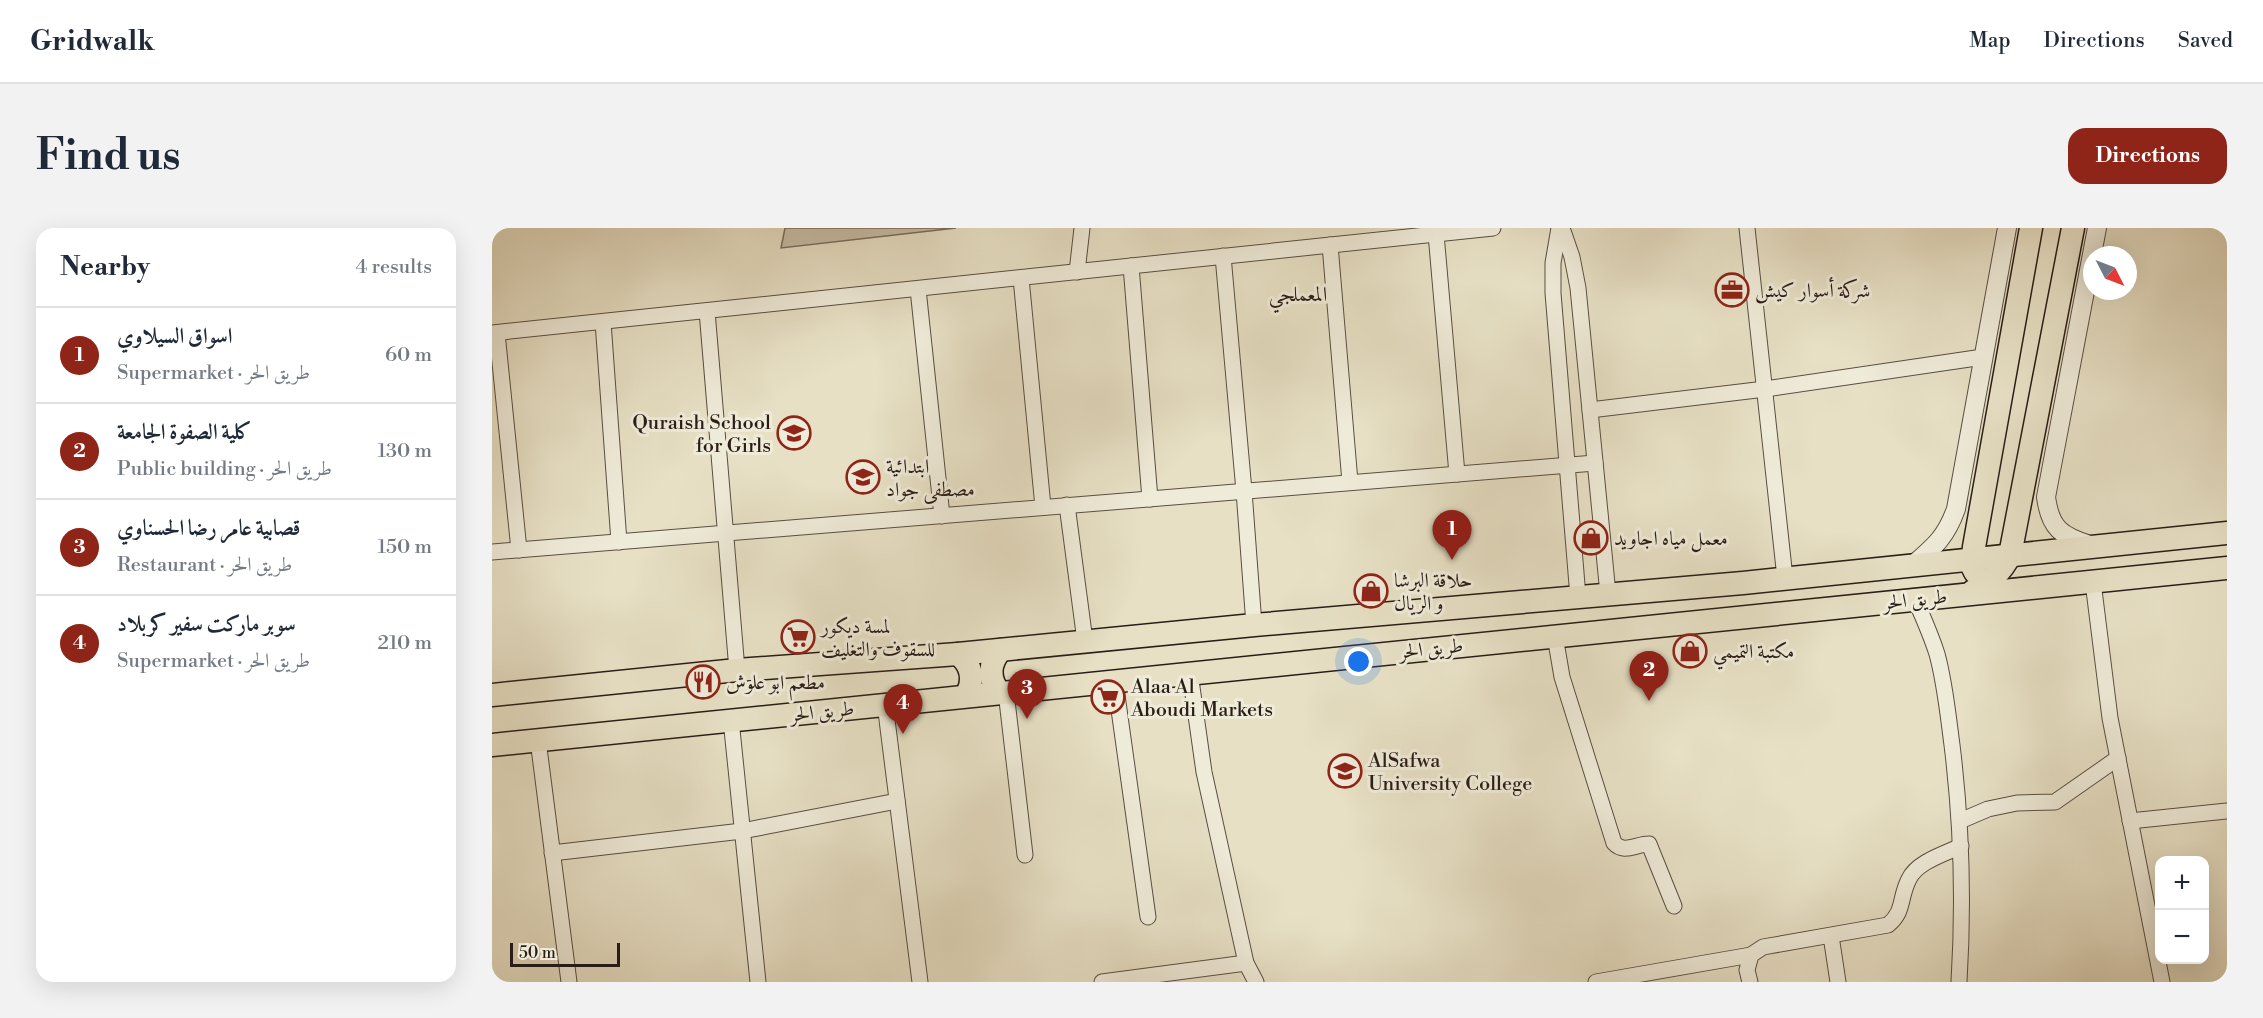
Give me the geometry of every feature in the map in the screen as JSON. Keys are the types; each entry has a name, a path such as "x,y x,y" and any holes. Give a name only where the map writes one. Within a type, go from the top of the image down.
{"main road":[{"path":"1963,594 1965,559 2031,228"},
{"path":"1965,559 1975,572 2005,587 2013,578 2015,554 2073,228"},
{"path":"2221,569 2212,564 2211,550 2216,538 2224,533"},
{"name":"طريق الحر","path":"492,695 737,670 958,654 1254,625 1743,583 2224,533"},
{"path":"2186,537 2194,554 2188,572"},
{"name":"طريق الحر","path":"492,745 1916,599 2005,587 2093,582 2221,569"},
{"path":"1782,612 1777,595 1785,578"},
{"path":"1743,583 1752,598 1748,616"},
{"path":"1002,650 992,663 990,671 994,686 1003,692"},
{"path":"958,654 964,659 971,673 970,689 966,696"}],"street":[{"path":"1077,272 1082,228"},
{"path":"519,550 494,333 1493,228"},
{"path":"1561,228 1572,257 1578,288 1608,594"},
{"path":"1561,228 1553,263 1553,293 1578,597"},
{"path":"1747,228 1785,578"},
{"path":"1913,565 1937,545 1948,529 1956,509 2007,228"},
{"path":"2094,547 2062,534 2048,512 2046,497 2097,228"},
{"path":"1436,234 1457,474"},
{"path":"1330,245 1350,482"},
{"path":"1223,256 1254,625"},
{"path":"1131,266 1150,499"},
{"path":"1021,278 1043,507"},
{"path":"918,289 942,516"},
{"path":"707,311 737,670"},
{"path":"603,322 619,542"},
{"path":"1590,410 1765,389 1983,357"},
{"path":"492,552 1595,463"},
{"path":"1067,506 1085,641"},
{"path":"2093,582 2110,718 2162,982"},
{"path":"1916,599 1937,657 1947,711 1960,821 1962,914 1959,982"},
{"path":"1555,636 1562,677 1614,843 1618,848 1624,849 1649,844 1674,906"},
{"path":"1190,673 1204,772 1246,963 1256,982"},
{"path":"1115,681 1148,916"},
{"path":"1003,692 1025,855"},
{"path":"885,704 920,982"},
{"path":"731,720 758,982"},
{"path":"538,740 569,982"},
{"path":"1960,821 1988,809 2017,803 2055,802 2118,758"},
{"path":"552,853 742,831 897,801"},
{"path":"2130,821 2227,811"},
{"path":"1596,982 1751,955 1763,948 1888,926 1898,917 1909,878 1919,867 1960,846"},
{"path":"1831,936 1838,982"},
{"path":"1750,982 1747,970 1751,955"},
{"path":"1102,982 1246,963"}],"shaded area":[{"path":"785,228 956,228 781,248"}],"place":[{"name":"شركة أسوار كيش","path":"1732,290"},
{"name":"Quraish School for Girls","path":"794,433"},
{"name":"ابتدائية مصطفى جواد","path":"863,477"},
{"name":"معمل مياه اجاويد","path":"1591,538"},
{"name":"اسواق السيلاوي","path":"1452,560"},
{"name":"حلاقة البرشا و الريال","path":"1371,591"},
{"name":"لمسة ديكور للسقوف والتغليف","path":"798,637"},
{"name":"مكتبة التميمي","path":"1690,651"},
{"name":"مطعم ابو علوش","path":"703,682"},
{"name":"Alaa Al Aboudi Markets","path":"1108,697"},
{"name":"كلية الصفوة الجامعة","path":"1649,701"},
{"name":"قصابية عامر رضا الحسناوي","path":"1027,719"},
{"name":"سوبر ماركت سفير كربلاد","path":"903,734"},
{"name":"AlSafwa University College","path":"1345,771"}],"district":[{"name":"المعملجي","path":"1298,294"}]}
